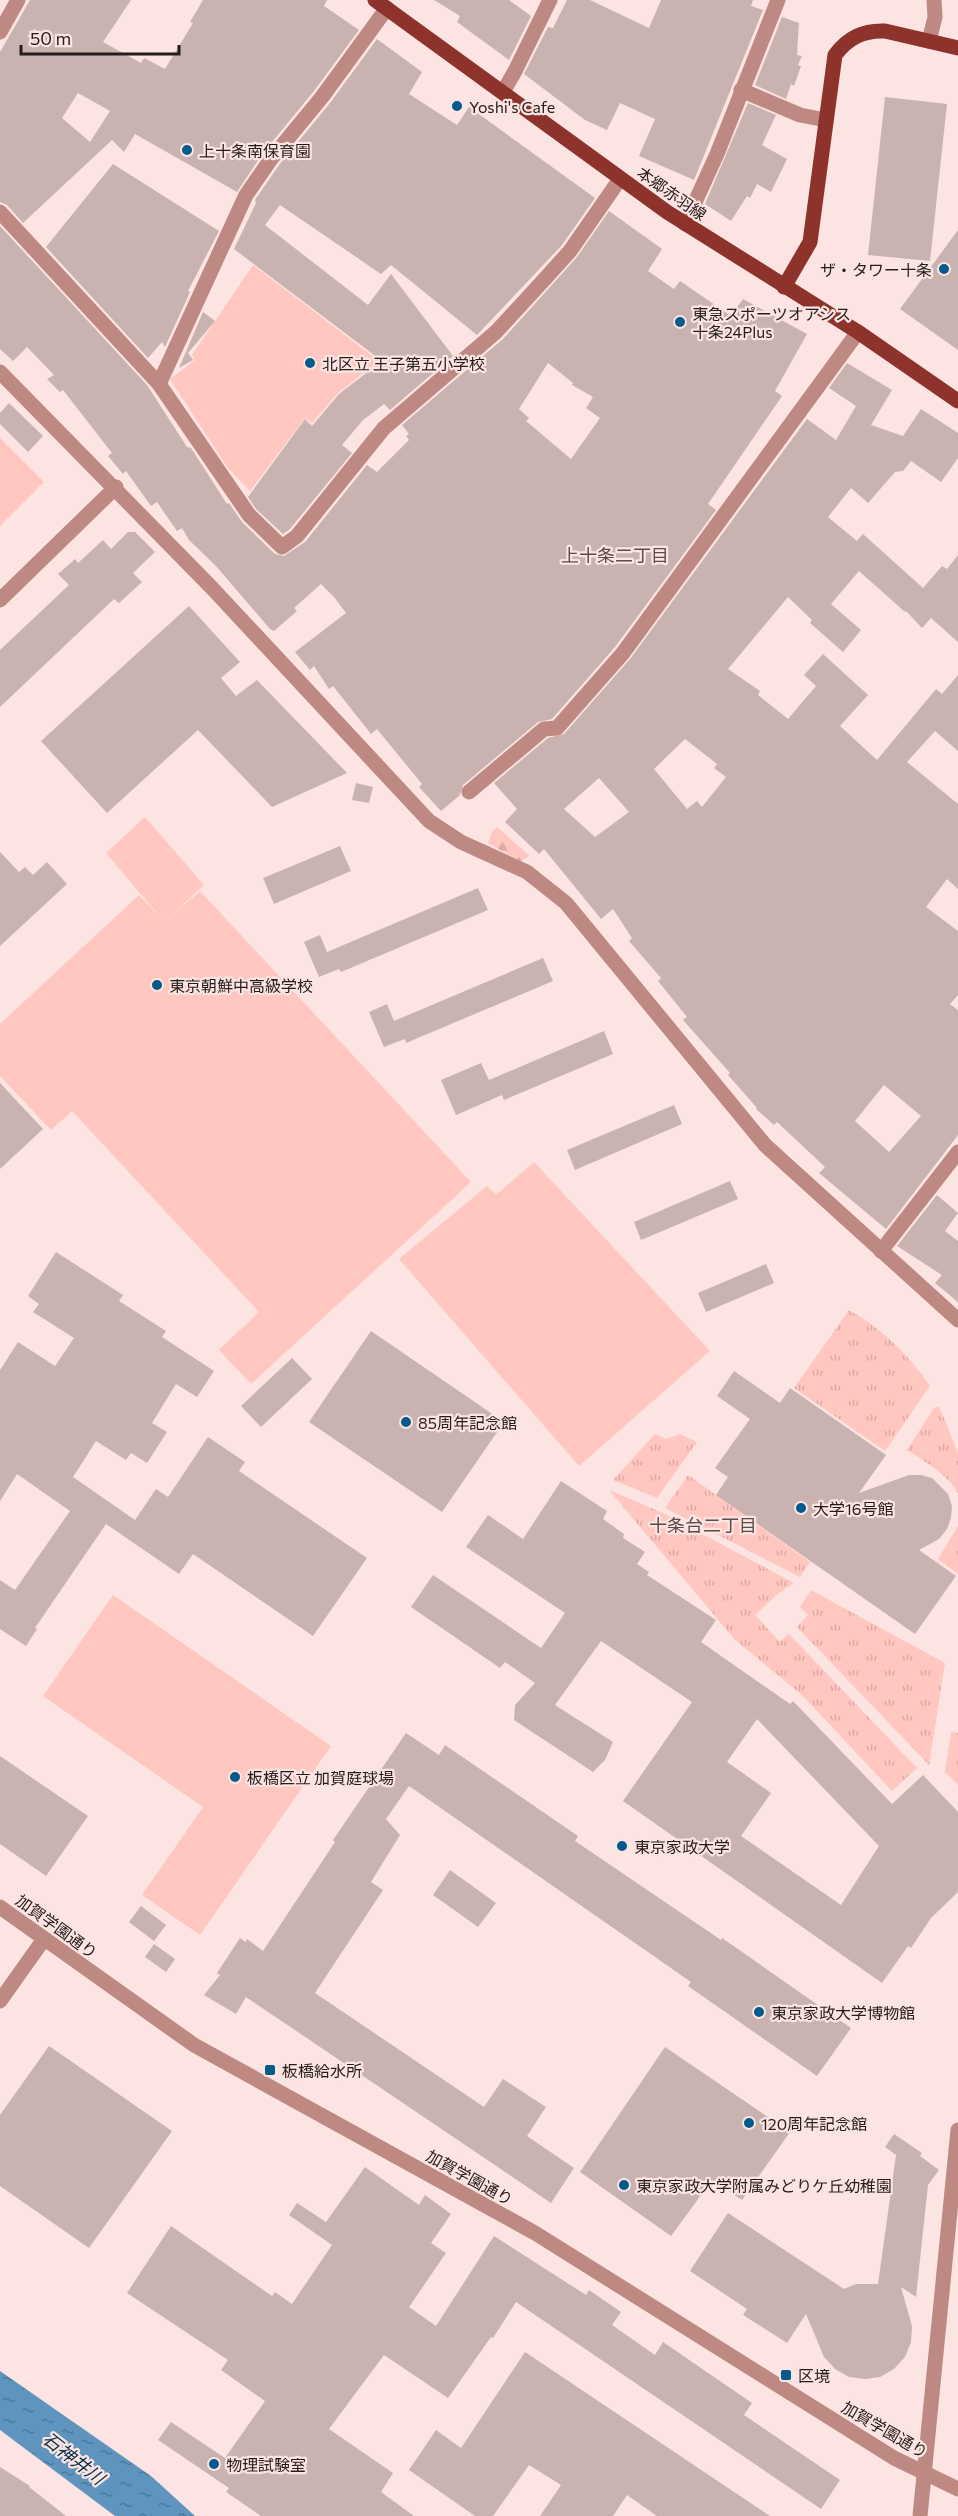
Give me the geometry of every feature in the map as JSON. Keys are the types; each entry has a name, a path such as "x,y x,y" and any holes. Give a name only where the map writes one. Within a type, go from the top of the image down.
{"main road":[{"name":"本郷赤羽線","path":"381,4 685,224 858,332 958,401"},
{"path":"784,287 810,242 835,55 851,38 873,31 885,31 958,48"}],"street":[{"path":"0,32 18,0"},
{"path":"503,92 550,0"},
{"path":"685,224 717,154 778,0"},
{"path":"929,41 935,17 934,0"},
{"path":"159,384 246,195 271,159 322,97 381,4"},
{"path":"741,90 800,115 826,120"},
{"path":"0,212 159,384 249,514 282,547 297,536 384,428 496,332 570,251 620,179"},
{"path":"469,792 544,729 557,728 623,653 858,332"},
{"path":"0,372 116,488 429,821 461,842 527,872 566,903 765,1145 958,1320"},
{"path":"0,600 116,488"},
{"path":"881,1251 958,1152"},
{"name":"加賀学園通り","path":"0,1907 194,2045 535,2233 894,2458 958,2489"},
{"path":"0,2001 44,1939"},
{"path":"920,2516 958,2130"}],"green space":[{"path":"253,265 379,361 338,393 312,423 305,418 250,491 228,468 170,379 195,360 192,355"},
{"path":"0,438 44,482 0,526"},
{"path":"145,817 204,885 164,922 200,891 471,1182 251,1384 219,1350 259,1312 72,1111 51,1130 0,1076 0,1024 139,895 162,919 106,853"},
{"path":"497,827 530,856 520,861 488,843 492,832"},
{"path":"534,1162 710,1351 579,1466 399,1259 487,1186 496,1195"},
{"path":"849,1310 894,1343 930,1386 885,1451 794,1388"},
{"path":"939,1406 958,1453 958,1493 942,1474 907,1450 934,1408"},
{"path":"655,1434 666,1439 680,1434 697,1442 657,1498 613,1480"},
{"path":"688,1475 810,1562 800,1577 665,1508"},
{"path":"609,1490 663,1513 794,1583 780,1592 755,1615 780,1642 789,1634 917,1768 892,1791 802,1695 735,1640"},
{"path":"958,1526 958,1574 938,1559"},
{"path":"811,1590 945,1663 929,1765 797,1627 808,1615 800,1607"},
{"name":"板橋区立 加賀庭球場","path":"113,1595 331,1746 200,1935 142,1895 203,1807 43,1696"},
{"path":"951,1732 958,1733 958,1785 945,1772"}],"water":[{"name":"石神井川","path":"0,2371 151,2476 195,2516 115,2516 0,2430"}],"building":[{"path":"30,0 131,0 103,42 141,63 144,58 165,69 193,23 190,22 203,0 327,0 324,6 359,30 314,91 263,153 237,192 135,134 124,152 112,140 23,223 7,205 0,202 0,52","holes":["78,93 110,111 90,142 62,118"]},
{"path":"434,0 509,0 531,16 509,60 457,22 460,16"},
{"path":"567,0 590,0 649,28 661,0 753,0 751,6 763,10 694,180 639,156 655,119 620,103 607,130 585,120 524,74 548,27 553,28"},
{"path":"782,17 799,23 797,55 802,56 794,86 791,84 786,99 755,85"},
{"path":"377,39 422,72 409,94 457,125 469,107 595,198 562,245 477,335 391,265 381,274 280,205 265,225 368,305 391,274 453,356 390,410 384,404 363,420 342,445 352,453 290,529 283,534 256,509 248,497 305,419 312,426 339,394 382,361 234,249 256,203 255,200 279,165 330,103"},
{"path":"885,97 947,104 930,261 868,255"},
{"path":"748,103 776,115 762,145 787,159 771,192 757,184 750,198 747,196 731,221 705,204"},
{"path":"113,164 219,231 188,291 190,292 165,347 162,342 148,358 46,247"},
{"path":"609,211 662,249 648,271 674,289 680,281 731,316 743,299 807,334 775,391 782,396 708,504 716,510 615,647 552,719 538,722 463,785 460,795 441,811 419,787 422,784 377,729 371,734 333,686 329,689 314,666 310,670 295,652 346,613 334,597 321,584 294,608 297,611 274,631 270,629 216,566 189,540 182,528 177,531 157,502 151,506 126,471 123,474 108,456 112,453 63,390 60,392 47,379 54,375 27,347 13,361 0,349 0,226 147,385 187,447 191,448 227,504 229,503 242,522 275,554 284,556 305,542 367,465 377,472 409,440 406,436 409,434 402,425 503,339 577,257","holes":["548,363 573,383 572,385 593,397 586,408 600,418 571,459 526,421 529,418 519,409"]},
{"name":"ザ・タワー十条","path":"958,230 958,350 900,309"},
{"path":"203,312 215,321 188,353 193,360 179,368"},
{"path":"847,363 892,390 871,425 903,436 921,409 958,433 958,458 941,482 911,461 903,471 895,472 868,503 851,488 828,517 857,541 863,534 923,588 942,566 947,569 958,555 958,642 931,618 922,628 906,611 859,571 831,604 861,630 843,652 810,623 812,620 788,597 728,669 760,691 758,695 788,719 816,686 804,675 823,654 868,695 840,726 877,760 936,689 942,694 958,675 958,751 935,731 907,762 958,804 958,889 947,879 926,907 958,931 958,995 950,1004 958,1010 958,1135 886,1229 819,1173 825,1167 777,1122 774,1125 756,1109 728,1075 730,1073 683,1020 687,1017 658,981 661,978 629,941 632,938 613,909 601,919 544,849 539,854 505,822 517,809 494,783 548,738 564,734 630,659 807,419 836,440 856,406 829,388","holes":["685,739 717,764 714,768 726,777 702,807 697,801 687,809 654,769","599,778 629,812 595,837 564,809","884,1085 921,1116 889,1152 855,1121"]},
{"path":"9,403 43,436 28,452 0,424 0,413"},
{"path":"128,532 135,532 155,552 133,573 142,582 119,603 114,599 0,707 0,650 69,585 58,574 75,559 78,563 103,540 111,549"},
{"path":"189,606 240,662 221,678 236,696 257,680 347,773 272,807 198,730 107,813 41,741"},
{"path":"356,783 373,787 369,803 352,800"},
{"path":"340,846 351,871 274,904 263,878"},
{"path":"0,852 19,872 25,867 33,875 47,862 67,884 0,946"},
{"path":"478,888 488,910 341,972 339,969 319,977 304,942 320,935 327,952"},
{"path":"543,958 553,981 406,1043 405,1039 384,1047 369,1012 387,1004 394,1021"},
{"path":"604,1031 613,1054 504,1100 502,1095 456,1115 441,1080 481,1063 489,1080"},
{"path":"0,1083 43,1129 0,1169"},
{"path":"674,1105 682,1124 575,1170 567,1150"},
{"path":"730,1181 738,1199 641,1240 634,1222"},
{"path":"937,1195 958,1213 945,1231 958,1241 958,1302 935,1283 942,1275 897,1246"},
{"path":"56,1252 123,1295 119,1301 166,1331 162,1337 214,1371 197,1397 176,1384 152,1423 167,1432 147,1463 131,1453 126,1460 96,1441 73,1477 135,1520 156,1489 168,1497 208,1437 245,1462 239,1471 367,1558 313,1636 193,1554 179,1574 106,1524 35,1628 37,1629 26,1646 0,1629 0,1580 15,1590 70,1511 17,1474 0,1501 0,1370 18,1342 55,1366 74,1338 33,1312 39,1304 28,1296"},
{"path":"766,1264 774,1283 706,1312 698,1293"},
{"name":"85周年記念館","path":"371,1331 504,1422 442,1512 309,1422"},
{"path":"292,1358 312,1379 261,1427 241,1406"},
{"name":"大学16号館","path":"734,1371 780,1403 790,1388 886,1455 859,1493 909,1475 921,1475 932,1478 948,1494 952,1506 947,1529 939,1539 919,1550 956,1576 915,1634 716,1495 728,1477 715,1468 750,1419 717,1396"},
{"path":"561,1481 607,1511 603,1519 624,1534 623,1538 645,1552 637,1564 649,1572 647,1575 716,1620 701,1642 790,1704 793,1701 892,1804 923,1775 958,1812 958,1892 931,1918 911,1948 908,1946 882,1983 623,1801 692,1702 601,1641 555,1705 613,1742 605,1760 593,1772 514,1720 515,1705 535,1683 505,1662 500,1668 411,1607 433,1575 541,1648 565,1613 466,1547 488,1515 523,1539","holes":["757,1719 879,1846 841,1905 741,1836 771,1793 727,1762"]},
{"path":"406,1733 439,1755 445,1745 578,1836 575,1841 721,1940 722,1938 851,2028 817,2076 688,1986 691,1982 409,1786 386,1819 400,1835 371,1882 383,1890 315,1993 484,2107 503,2079 546,2107 527,2136 574,2168 551,2203 246,1997 236,2014 204,1995 220,1975 217,1973 240,1938 246,1942 247,1939 263,1951 335,1842 333,1840"},
{"path":"0,1756 88,1816 46,1876 0,1844"},
{"path":"450,1870 496,1903 478,1927 433,1895"},
{"path":"141,1906 166,1925 154,1941 129,1922"},
{"path":"154,1944 175,1959 166,1972 145,1957"},
{"path":"49,2046 172,2131 89,2248 0,2186 0,2115"},
{"path":"665,2047 790,2132 742,2200 712,2180 671,2236 580,2172"},
{"path":"894,2134 922,2153 920,2156 939,2170 928,2185 916,2297 901,2287 912,2326 911,2342 905,2357 894,2369 880,2377 865,2379 849,2377 835,2369 824,2357 806,2314 787,2343 743,2315 747,2309 690,2271 728,2213 844,2289 856,2284 878,2284 896,2155 885,2147"},
{"path":"365,2167 419,2205 425,2195 451,2214 431,2243 446,2253 409,2307 436,2326 494,2236 586,2295 589,2290 621,2312 612,2325 655,2355 663,2342 752,2403 744,2415 840,2480 821,2509 516,2302 493,2338 491,2337 448,2398 384,2355 329,2429 393,2473 381,2492 414,2516 261,2516 226,2492 229,2488 158,2440 171,2422 225,2458 265,2401 221,2370 228,2360 127,2293 171,2226 272,2296 275,2292 292,2304 332,2245 289,2215 297,2203 326,2222"},
{"path":"525,2352 770,2516 657,2516 627,2495 613,2516 540,2516 561,2485 529,2465 493,2516 475,2516 409,2470 436,2430 461,2448"},
{"path":"0,2467 30,2486 66,2516 0,2516"}],"place":[{"name":"Yoshi's Cafe","path":"457,106"},
{"name":"上十条南保育園","path":"187,150"},
{"name":"ザ・タワー十条","path":"944,269"},
{"name":"東急スポーツオアシス 十条24Plus","path":"680,322"},
{"name":"北区立 王子第五小学校","path":"310,363"},
{"name":"東京朝鮮中高級学校","path":"157,985"},
{"name":"85周年記念館","path":"406,1422"},
{"name":"大学16号館","path":"801,1508"},
{"name":"板橋区立 加賀庭球場","path":"235,1777"},
{"name":"東京家政大学","path":"622,1846"},
{"name":"東京家政大学博物館","path":"759,2012"},
{"name":"板橋給水所","path":"270,2070"},
{"name":"120周年記念館","path":"749,2123"},
{"name":"東京家政大学附属みどりケ丘幼稚園","path":"624,2185"},
{"name":"区境","path":"786,2375"},
{"name":"物理試験室","path":"214,2464"}],"district":[{"name":"上十条二丁目","path":"615,555"},
{"name":"十条台二丁目","path":"703,1525"}]}
